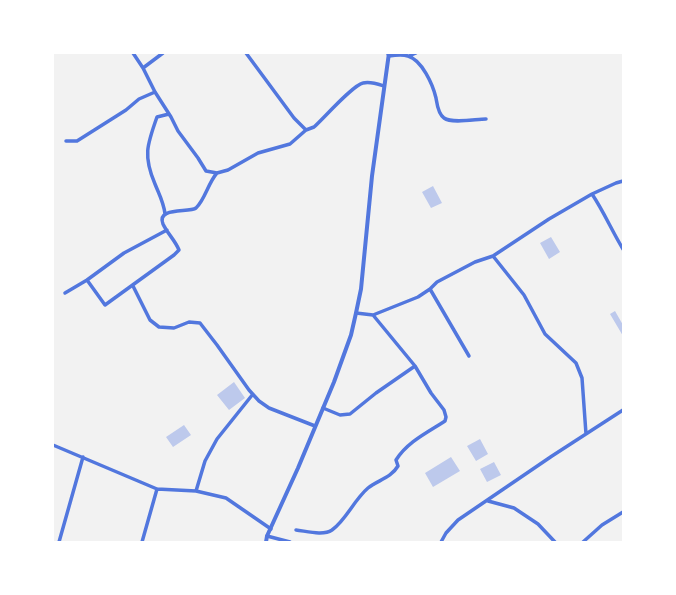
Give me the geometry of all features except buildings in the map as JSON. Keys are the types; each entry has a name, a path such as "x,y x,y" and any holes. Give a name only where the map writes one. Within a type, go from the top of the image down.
{"street":[{"path":"133,53 178,131 206,171 217,173 228,170 258,153 290,144 306,130 314,127 353,88 362,83 369,82 384,86"},
{"path":"143,68 164,53"},
{"path":"246,53 294,118 306,130"},
{"path":"266,542 267,536 345,354 356,313 361,288 372,176 389,54 409,56 416,53"},
{"path":"409,56 416,61 428,77 443,118 452,121 486,119"},
{"path":"66,141 77,141 126,110 139,99 155,92"},
{"path":"87,280 105,305 133,286 179,250 163,222 162,218 165,214 164,206 150,172 147,152 156,117 169,114"},
{"path":"165,214 172,211 190,211 195,209 199,205 217,173"},
{"path":"356,313 373,315 418,297 437,282 475,262 493,256 549,219 592,194 623,181"},
{"path":"592,194 603,210 623,250"},
{"path":"65,293 87,280 124,253 167,230"},
{"path":"493,256 524,295 545,334 576,363 582,378 586,434"},
{"path":"133,286 150,320 160,327 174,328 188,322 200,323 259,401 269,408 315,426"},
{"path":"430,289 469,356"},
{"path":"296,530 323,533 332,530 370,486 386,478 395,471 398,466 396,460 411,443 445,420 446,417 444,410 431,393 415,366 373,315"},
{"path":"323,408 340,415 350,414 415,366"},
{"path":"196,491 205,461 217,438 253,394"},
{"path":"441,542 446,533 458,520 623,410"},
{"path":"53,445 157,489 196,491 226,498 271,529"},
{"path":"59,542 83,457"},
{"path":"142,542 157,489"},
{"path":"488,501 514,508 538,524 555,542"},
{"path":"583,542 602,526 623,512"},
{"path":"267,536 290,542"}]}
